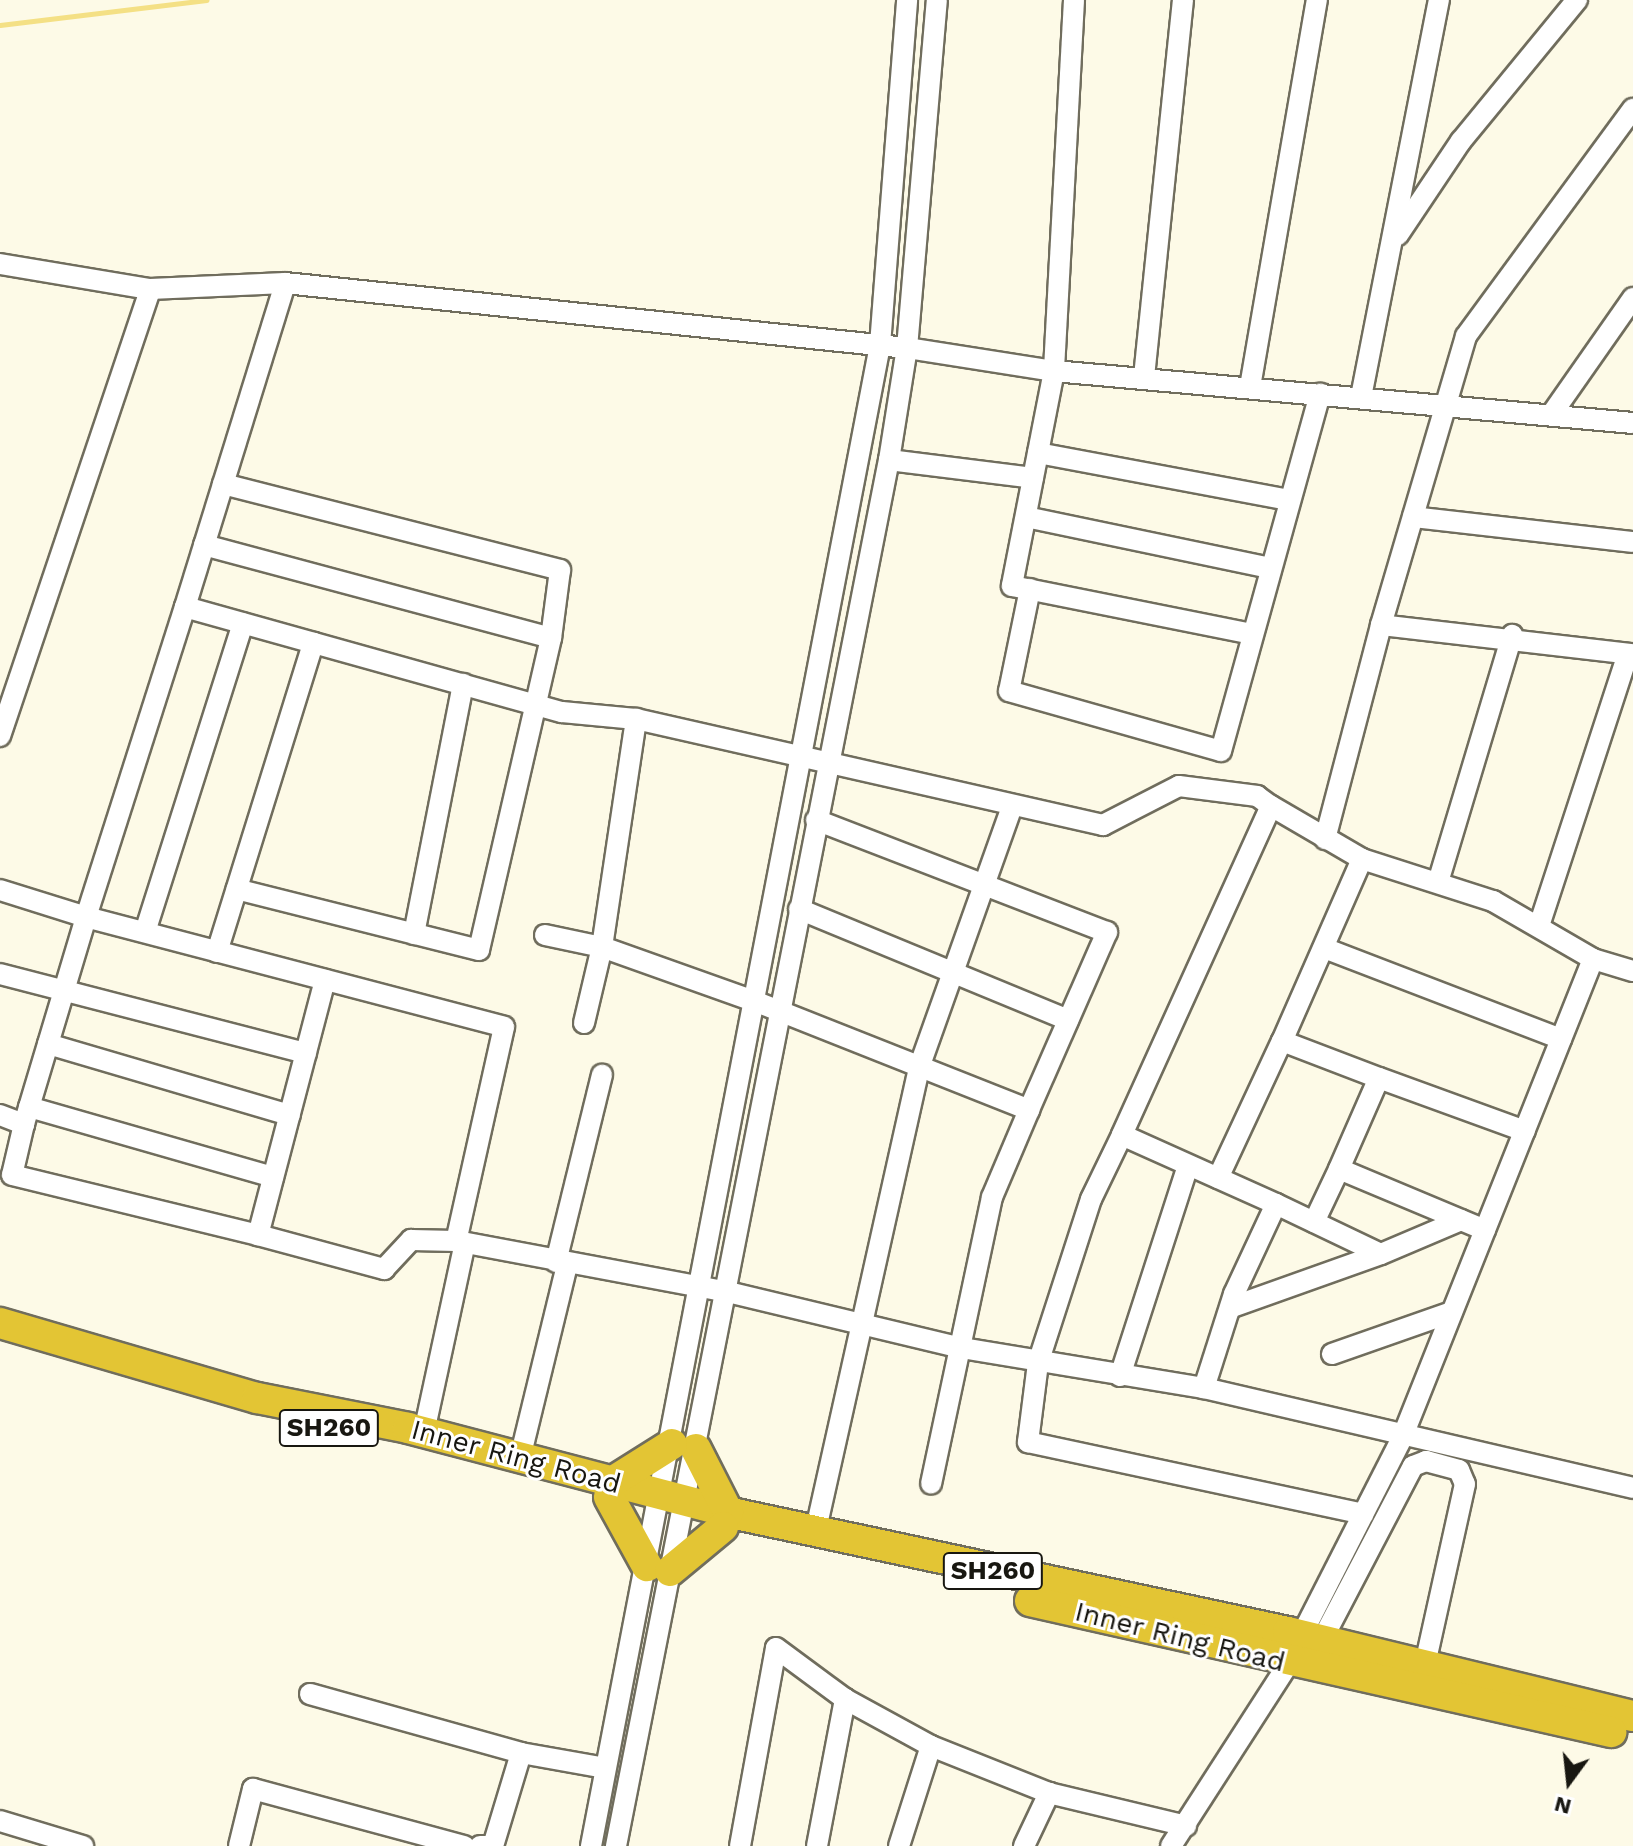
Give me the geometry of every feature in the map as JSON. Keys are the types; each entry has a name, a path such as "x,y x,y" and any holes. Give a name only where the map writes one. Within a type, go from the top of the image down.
{"highway":[{"name":"Inner Ring Road","path":"0,1323 257,1398 424,1432 520,1458 611,1489"},
{"name":"Inner Ring Road","path":"0,1345 726,1519 1304,1646 1425,1665 1633,1716"},
{"path":"684,1446 726,1519 658,1568 611,1489 684,1446"},
{"name":"Inner Ring Road","path":"726,1519 816,1529 1304,1646 1633,1736"}],"street":[{"path":"684,1446 703,1288 754,1001 880,345 907,0"},
{"path":"591,1846 605,1768 658,1568 684,1446 724,1291 889,460 907,348 937,0"},
{"path":"1074,0 1054,371 1012,586 1252,634"},
{"path":"1144,377 1183,0"},
{"path":"1250,387 1317,0"},
{"path":"1361,397 1439,0"},
{"path":"1391,244 1461,141 1577,0"},
{"path":"1325,839 1381,625 1466,336 1633,109"},
{"path":"0,264 150,289 285,283 907,348 1054,371 1633,423"},
{"path":"285,283 86,917 12,1175 384,1269 411,1240 460,1242 561,1264 724,1291 856,1326 1038,1363 1204,1388 1402,1438 1633,1488"},
{"path":"0,736 150,289"},
{"path":"1551,415 1633,298"},
{"path":"1030,589 1009,691 1221,751 1320,393"},
{"path":"1038,453 1290,500"},
{"path":"889,460 1033,478"},
{"path":"223,484 560,570 551,638 479,950 237,889"},
{"path":"1026,517 1271,568"},
{"path":"1413,517 1633,542"},
{"path":"204,545 551,638"},
{"path":"185,607 534,704 636,719 1103,825 1179,786 1220,786 1271,806 1362,859 1439,879 1539,926 1593,959 1633,971"},
{"path":"145,932 243,623"},
{"path":"1381,625 1512,635 1631,654 1539,926"},
{"path":"1439,879 1512,635"},
{"path":"217,952 313,643"},
{"path":"414,934 463,684"},
{"path":"584,1023 602,947 636,719"},
{"path":"816,1529 856,1326 920,1065 956,976 1012,806"},
{"path":"1271,806 1091,1199 1038,1363 1028,1442 1363,1514"},
{"path":"816,820 1107,932 992,1197 931,1484"},
{"path":"1218,1178 1362,859"},
{"path":"0,890 86,917 504,1027 424,1432"},
{"path":"799,909 1068,1020"},
{"path":"545,935 602,947 754,1001 1029,1110"},
{"path":"1324,948 1561,1039"},
{"path":"1304,1646 1363,1514 1402,1438 1593,959"},
{"path":"0,974 65,986 306,1053"},
{"path":"258,1235 325,980"},
{"path":"1282,1041 1525,1131"},
{"path":"48,1044 290,1115"},
{"path":"520,1458 602,1075"},
{"path":"1314,1222 1379,1078"},
{"path":"0,1115 27,1115 273,1177"},
{"path":"1122,1135 1187,1168 1218,1178 1381,1254"},
{"path":"1120,1376 1187,1168"},
{"path":"1339,1169 1485,1230"},
{"path":"1204,1388 1232,1307 1276,1204"},
{"path":"1232,1307 1381,1254 1461,1220"},
{"path":"1332,1354 1452,1312"},
{"path":"1171,1846 1304,1646 1413,1466 1426,1461 1459,1470 1465,1484 1425,1665"},
{"path":"616,1846 658,1568"},
{"path":"740,1846 776,1648 845,1699 931,1746 1049,1793 1186,1826"},
{"path":"310,1694 521,1753 605,1768"},
{"path":"817,1846 845,1699"},
{"path":"899,1846 931,1746"},
{"path":"480,1846 493,1846 521,1753"},
{"path":"239,1846 253,1789 464,1846"},
{"path":"1024,1846 1049,1793"},
{"path":"0,1821 83,1846"}],"waterway":[{"path":"0,25 206,0"}]}
